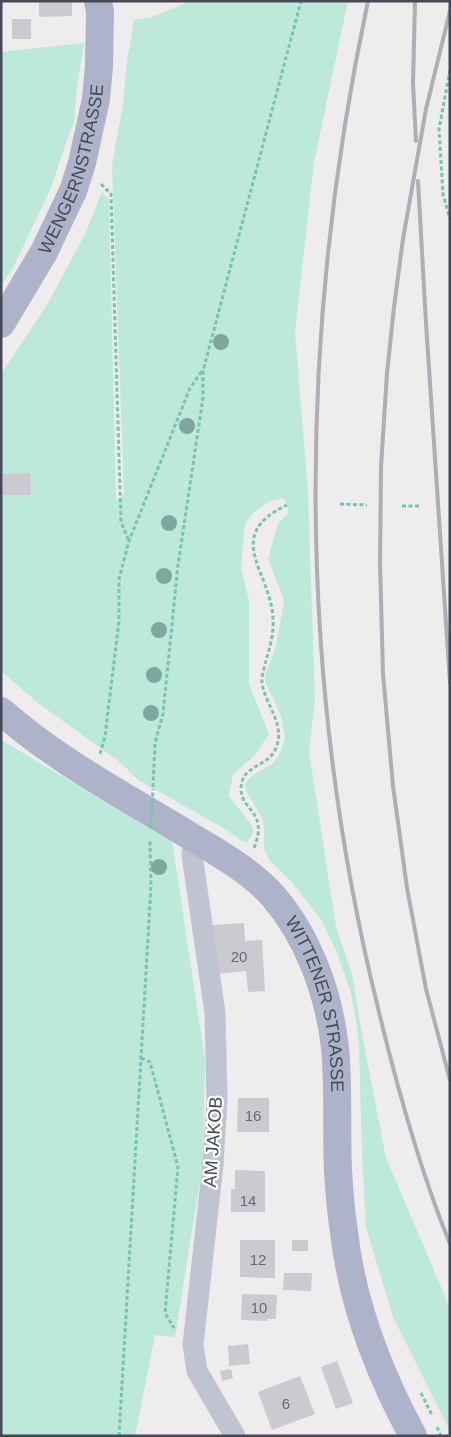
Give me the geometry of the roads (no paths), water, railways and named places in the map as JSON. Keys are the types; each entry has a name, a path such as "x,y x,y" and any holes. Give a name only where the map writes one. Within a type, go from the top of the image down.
{"main road":[{"name":"WENGERNSTRASSE","path":"1,324 44,252 73,191 82,163 96,99 99,66 100,12 98,1"},
{"name":"WITTENER STRASSE","path":"1,711 55,753 243,870 270,893 286,912 298,931 320,981 328,1008 335,1050 338,1171 344,1234 357,1298 369,1338 384,1377 414,1436"}],"street":[{"name":"AM JAKOB","path":"194,838 192,855 215,1013 217,1099 213,1164 192,1345 197,1371 235,1436"}],"railway":[{"path":"368,1 345,127 328,253 318,379 316,505 320,632 332,758 351,883 378,1008 401,1097 428,1186 450,1244"},
{"path":"415,1 413,83 416,141"},
{"path":"450,11 426,109 403,239 394,307 387,373 381,467 380,563 383,674 393,786 407,888 426,989 450,1080"},
{"path":"418,181 450,683"}]}
